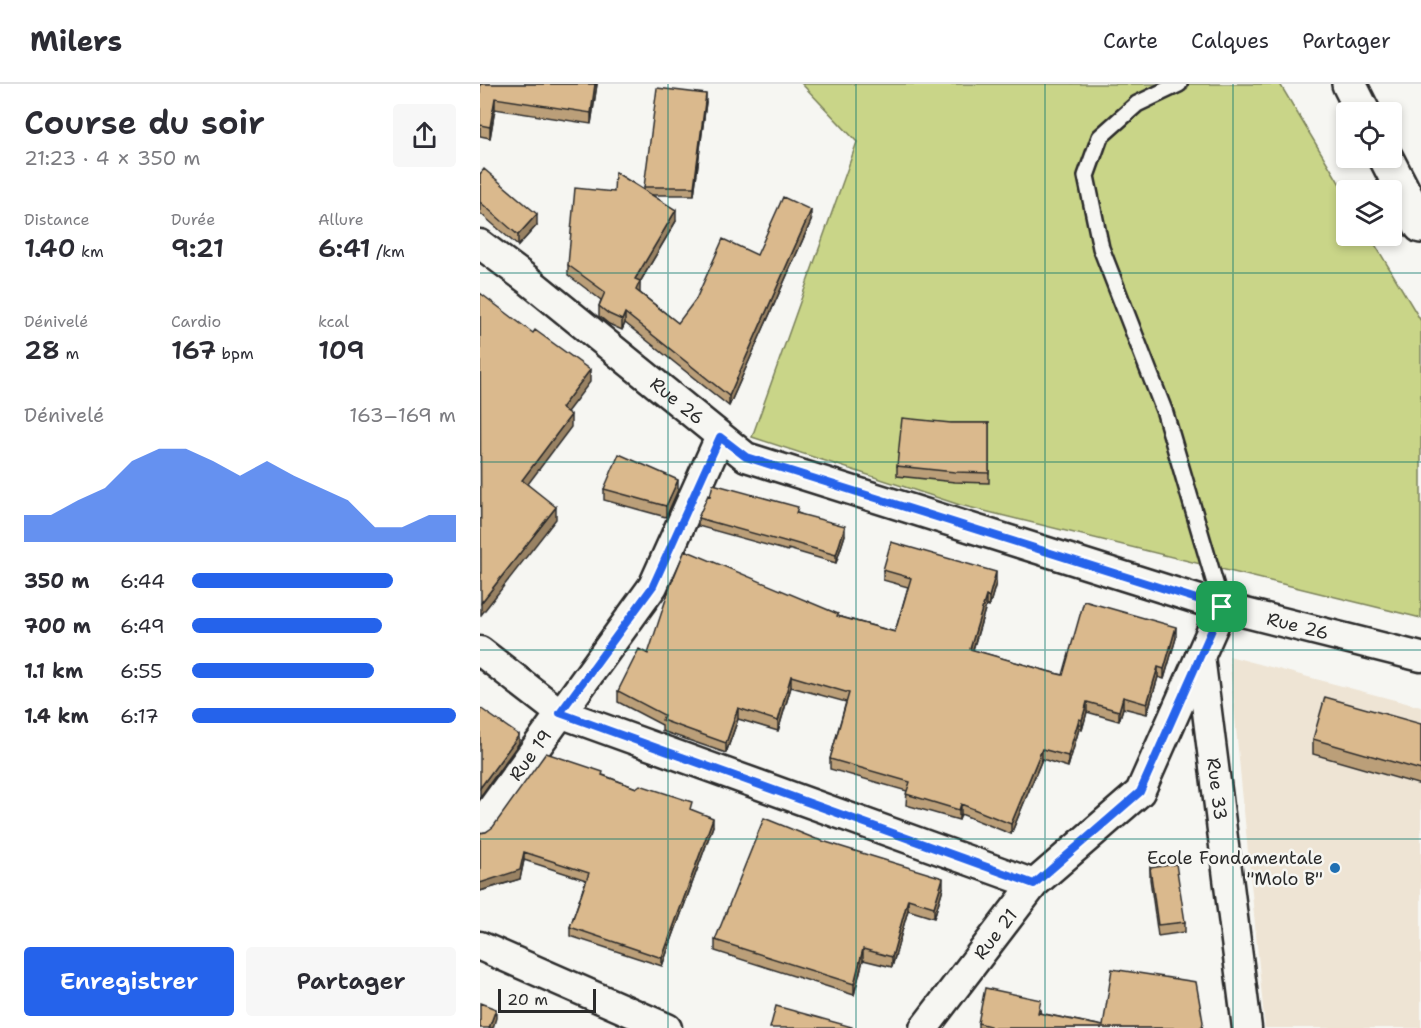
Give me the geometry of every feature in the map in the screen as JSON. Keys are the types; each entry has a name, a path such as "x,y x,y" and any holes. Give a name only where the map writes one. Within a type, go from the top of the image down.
{"main road":[{"path":"1348,84 1358,102"},
{"path":"1391,168 1421,226"}],"street":[{"name":"Rue 26","path":"480,244 528,280 746,457 1222,607 1421,657"},
{"name":"Rue 19","path":"480,825 653,586 720,437"},
{"name":"Rue 21","path":"924,1028 1034,884 1140,792 1222,607"},
{"path":"480,651 560,713 1034,884"},
{"name":"Rue 33","path":"1200,656 1246,1028"},
{"path":"480,946 667,1028"}],"lane":[{"path":"1179,84 1137,104 1100,137 1086,176 1101,248 1165,413 1222,607"}],"shaded area":[{"name":"Ecole Fondamentale \"Molo B\"","path":"1229,656 1421,707 1421,1028 1265,1028"}],"green space":[{"path":"802,84 1280,84 1337,180 1336,246 1376,246 1421,321 1421,618 960,505 752,437 857,142"}],"building":[{"path":"480,84 595,84 591,113 495,98 490,127 480,125"},
{"path":"657,88 706,94 694,187 644,187"},
{"path":"484,169 537,214 518,235 480,202 480,174"},
{"path":"615,172 676,210 635,279 640,281 636,290 678,323 696,299 723,239 757,255 783,197 811,210 729,396 625,313 622,320 599,306 605,292 568,265 575,188 614,192"},
{"path":"480,293 533,333 535,330 590,370 561,408 571,415 522,480 556,507 481,603"},
{"path":"902,418 951,423 989,423 989,473 897,466"},
{"path":"619,454 678,480 666,506 604,489"},
{"path":"713,484 798,507 796,513 845,526 836,555 698,518 708,495 710,496"},
{"path":"891,542 996,572 970,649 1063,675 1084,601 1176,627 1164,669 1158,667 1147,704 1123,697 1119,711 1087,702 1082,720 1079,719 1068,756 1042,749 1011,824 961,804 959,810 906,794 910,782 830,759 849,693 791,676 778,721 738,708 726,743 662,720 664,715 618,691 639,649 648,654 685,550 838,614 837,616 895,632 911,578 883,570"},
{"path":"1325,697 1421,724 1421,770 1313,739"},
{"path":"480,708 519,735 480,788"},
{"path":"546,753 603,772 602,775 636,788 640,785 692,802 690,809 713,818 662,958 570,927 589,873 524,852 520,870 480,883 480,833 493,827"},
{"path":"764,818 816,839 943,878 934,907 908,899 892,957 863,949 854,984 715,940"},
{"path":"1176,864 1185,922 1158,925 1150,868"},
{"path":"1112,969 1196,982 1202,1028 990,1028 990,1026 978,1023 985,988 1041,1000 1038,1013 1103,1026"},
{"path":"480,1003 496,1009 489,1028 480,1028"},
{"path":"776,1006 852,1027 852,1028 770,1028"}],"place":[{"name":"Ecole Fondamentale \"Molo B\"","path":"1335,868"}],"route":[{"path":"720,437 746,457 1222,607 1140,792 1034,884 560,713 653,586 720,437"}]}
